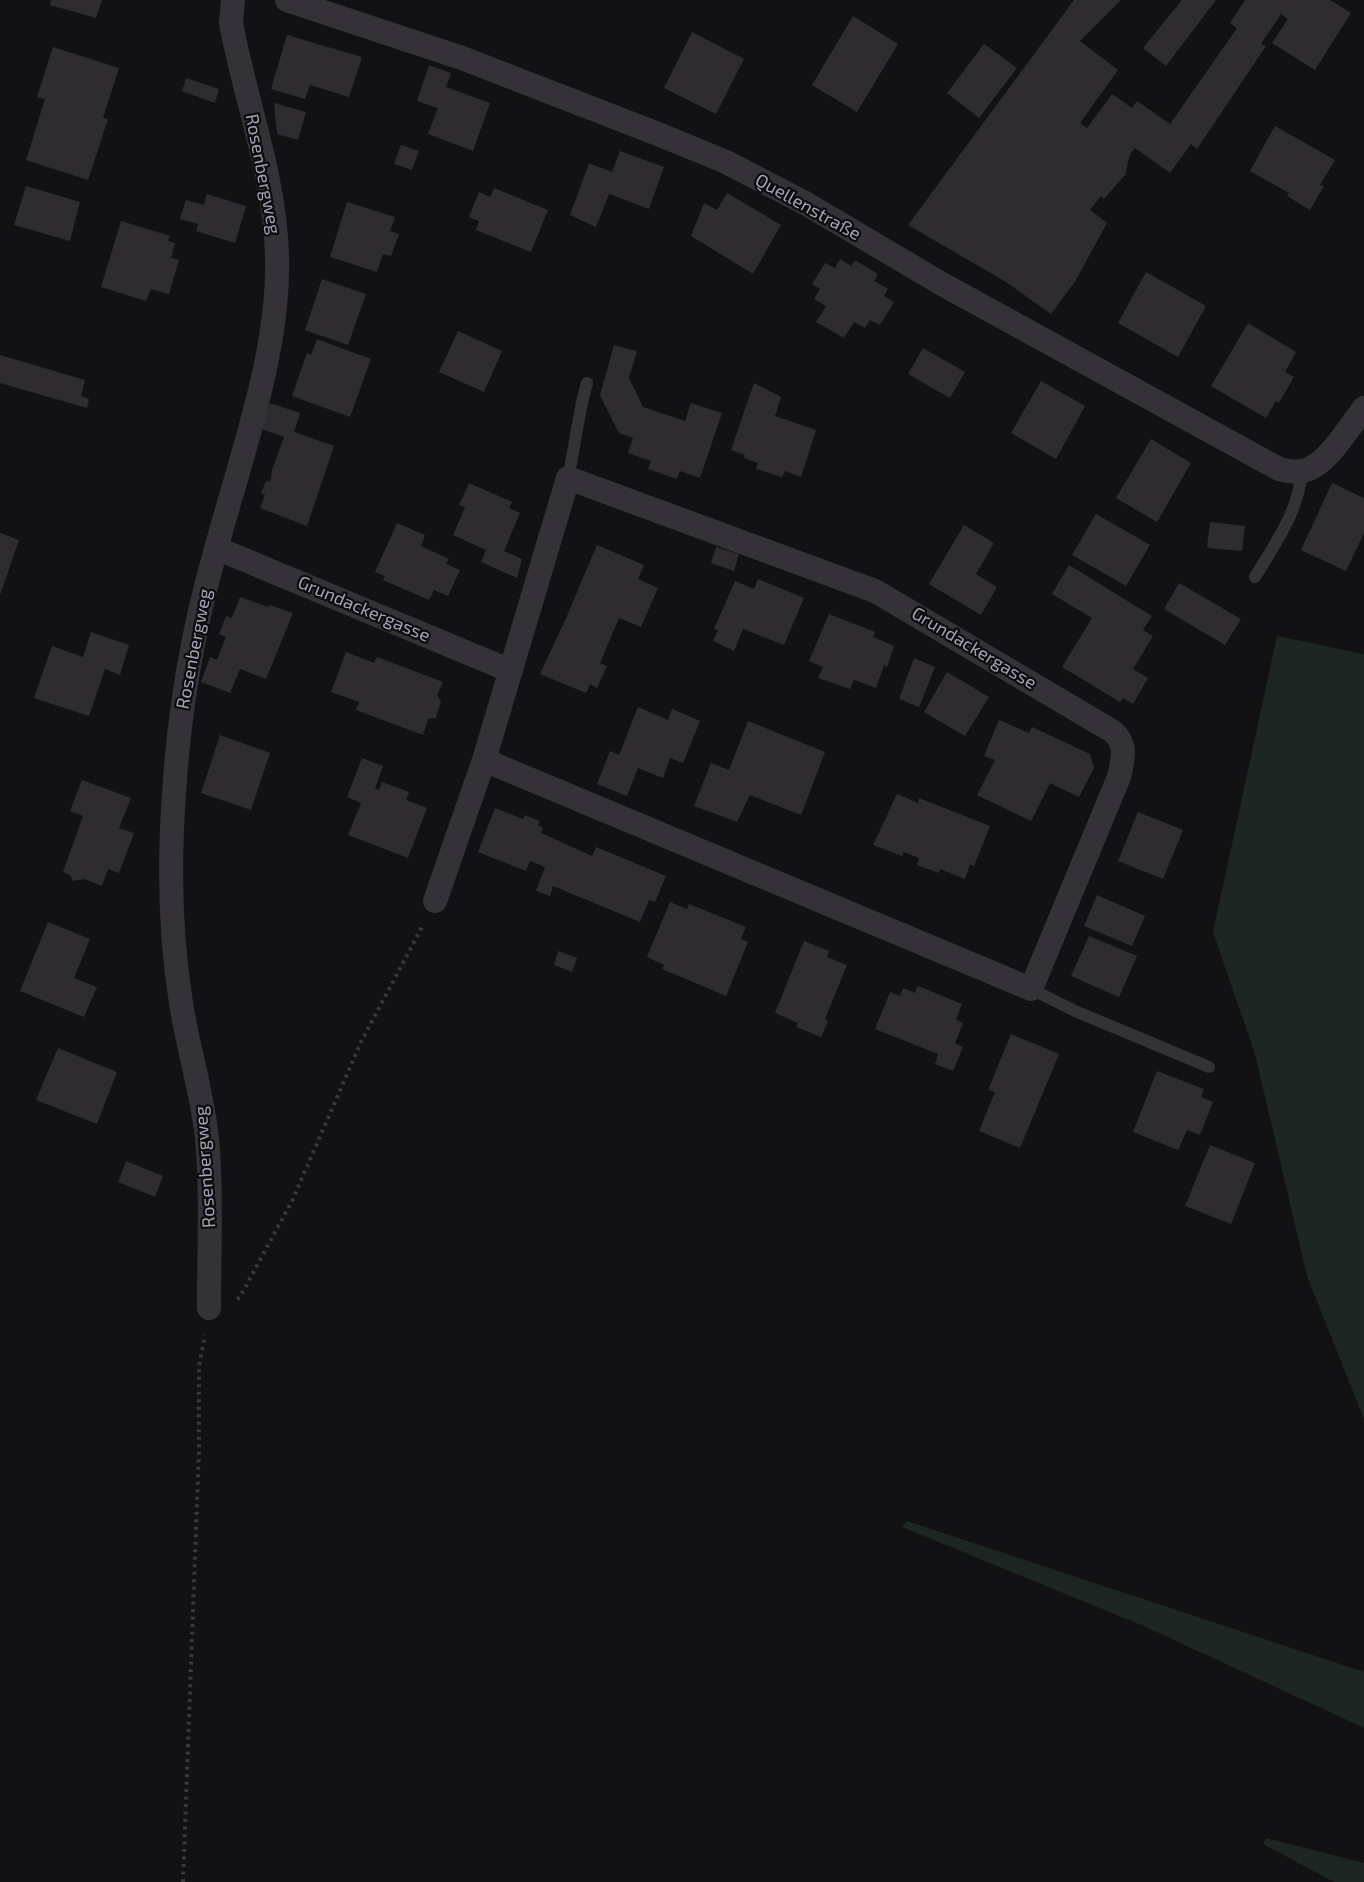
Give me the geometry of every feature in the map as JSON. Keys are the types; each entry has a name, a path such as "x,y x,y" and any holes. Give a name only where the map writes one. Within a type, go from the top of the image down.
{"street":[{"name":"Rosenbergweg","path":"210,1308 207,1137 177,975 172,912 173,799 181,711 193,642 266,364 277,256 265,171 231,23 233,0"},
{"name":"Quellenstraße","path":"287,0 462,58 726,162 805,203 942,284 1258,459 1289,472 1302,471"},
{"path":"1302,471 1310,469 1325,457 1364,408"},
{"name":"Grundackergasse","path":"568,478 875,591 1117,735 1124,750 1119,777 1031,989"},
{"path":"435,901 484,760 568,478"},
{"name":"Grundackergasse","path":"216,548 511,671"},
{"path":"484,760 1031,989"}],"lane":[{"path":"568,478 574,454 578,418 587,383"},
{"path":"1255,577 1291,516 1300,489 1302,471"},
{"path":"1031,989 1075,1011 1209,1068"}],"path":[{"path":"183,1882 199,1448 199,1366 210,1308 240,1297 292,1201 361,1042 435,901"}],"shaded area":[{"path":"1277,636 1364,654 1364,1419 1307,1276 1255,1054 1213,932"},
{"path":"907,1521 1364,1672 1364,1728 1146,1627 902,1527"},
{"path":"1266,1838 1364,1863 1364,1882 1334,1882 1263,1844"}],"building":[{"path":"51,0 102,0 96,18 50,5"},
{"path":"1074,0 1121,0 1080,41 1118,70 1080,123 1087,128 1112,94 1132,108 1137,101 1170,124 1237,28 1230,23 1245,0 1330,0 1351,13 1315,70 1272,43 1288,19 1281,14 1261,44 1266,46 1197,149 1191,144 1170,173 1135,148 1130,154 1125,175 1104,199 1101,196 1090,210 1107,223 1076,280 1051,314 1006,282 908,225"},
{"path":"1182,0 1216,0 1166,66 1143,48"},
{"path":"853,16 898,44 857,112 812,85"},
{"path":"692,32 744,59 716,114 664,88"},
{"path":"287,35 362,57 349,97 310,85 305,99 271,89"},
{"path":"984,44 1017,68 979,118 947,93"},
{"path":"53,47 119,68 103,118 108,119 88,180 26,160 45,99 37,97"},
{"path":"429,65 451,73 446,87 490,103 473,151 428,134 438,108 417,101"},
{"path":"186,78 219,89 215,103 182,91"},
{"path":"274,103 306,112 298,140 277,134"},
{"path":"1275,126 1335,160 1320,185 1324,186 1310,210 1287,196 1289,193 1250,171"},
{"path":"401,145 419,151 412,170 394,164"},
{"path":"620,151 664,167 649,209 609,194 596,227 570,215 589,163 612,172"},
{"path":"26,186 80,202 70,241 14,225"},
{"path":"494,188 548,210 531,252 476,230 479,221 469,217 479,192 490,197"},
{"path":"727,193 781,225 753,274 691,236 704,203 717,210"},
{"path":"207,194 246,206 235,243 196,231 198,224 180,219 186,200 204,205"},
{"path":"347,202 395,217 390,231 399,234 391,256 383,254 377,272 330,257"},
{"path":"121,221 170,236 168,241 175,243 171,258 179,260 169,294 151,289 146,301 101,287"},
{"path":"840,259 851,266 855,260 878,274 874,281 888,289 884,296 894,302 880,325 870,320 865,328 854,322 844,338 816,322 826,306 814,299 820,289 812,284 825,263 835,268"},
{"path":"1146,272 1206,306 1178,357 1118,323"},
{"path":"322,279 366,294 348,345 305,330"},
{"path":"1248,323 1296,352 1285,372 1294,377 1279,403 1276,401 1266,418 1211,386"},
{"path":"458,331 502,351 484,392 439,372"},
{"path":"317,339 371,359 350,417 292,396 307,353 311,355"},
{"path":"614,345 637,351 629,378 643,407 685,421 691,403 722,413 700,478 680,471 677,479 648,469 651,461 628,453 633,438 619,433 600,395"},
{"path":"923,348 965,372 950,398 908,374"},
{"path":"0,355 85,380 81,396 89,399 87,408 0,383"},
{"path":"1041,381 1085,406 1056,459 1011,433"},
{"path":"754,383 781,397 775,416 816,430 801,477 785,471 782,477 756,469 758,463 731,450"},
{"path":"270,403 300,413 294,432 334,446 307,526 260,508 265,495 261,493 266,481 270,482 284,437 261,429"},
{"path":"1151,439 1191,463 1157,522 1116,498"},
{"path":"469,483 512,502 509,508 520,513 504,551 522,559 517,578 481,562 486,550 453,535 465,507 459,505"},
{"path":"1332,483 1364,498 1364,533 1346,571 1301,550"},
{"path":"1096,514 1150,545 1126,586 1072,555"},
{"path":"1210,522 1245,526 1242,551 1207,548"},
{"path":"397,523 425,535 421,546 449,559 446,564 460,570 448,596 434,590 429,600 383,580 385,576 375,572"},
{"path":"964,525 994,543 976,574 997,587 981,615 929,584"},
{"path":"0,533 19,540 0,595"},
{"path":"597,545 644,565 638,579 658,588 641,627 619,618 600,663 607,666 597,688 590,684 586,693 540,674"},
{"path":"716,547 739,554 734,571 711,563"},
{"path":"1069,565 1152,616 1143,630 1153,636 1133,669 1148,678 1133,704 1123,698 1120,702 1062,667 1092,618 1052,594"},
{"path":"758,579 804,598 784,645 743,629 734,651 713,641 718,630 714,629 735,581 754,589"},
{"path":"1179,583 1241,619 1225,645 1164,609"},
{"path":"240,597 293,613 266,679 240,669 230,693 201,682 210,657 217,660 226,637 219,634 226,616 232,618"},
{"path":"829,614 875,632 873,637 894,646 887,667 884,665 876,688 854,680 850,689 818,678 823,667 809,661"},
{"path":"91,632 129,645 120,675 105,669 89,716 34,698 52,646 83,657"},
{"path":"346,652 374,663 377,657 443,682 437,695 441,701 436,718 428,719 423,735 356,710 359,702 331,692"},
{"path":"914,658 935,667 919,707 899,699"},
{"path":"947,672 989,697 965,736 924,712"},
{"path":"638,707 668,720 672,709 700,721 683,763 670,758 663,778 638,768 627,796 597,784 610,751 619,755"},
{"path":"999,720 1029,733 1032,727 1090,754 1094,768 1079,797 1050,783 1031,821 977,795 995,760 984,756"},
{"path":"748,721 825,752 801,815 750,795 737,822 694,806 711,763 729,770"},
{"path":"220,735 270,753 251,810 201,793"},
{"path":"362,758 383,766 375,788 379,790 382,782 409,792 406,800 427,808 408,858 348,835 361,803 347,797"},
{"path":"82,780 131,798 119,828 134,833 119,873 108,869 102,886 84,879 73,881 70,875 63,872 83,816 70,811"},
{"path":"897,794 918,803 919,798 990,826 974,866 970,864 965,879 940,869 939,873 917,865 919,858 904,852 902,856 873,845"},
{"path":"495,808 523,819 525,815 540,821 538,825 543,828 541,833 592,856 596,847 666,876 655,902 649,900 640,922 553,886 550,896 536,891 545,867 530,861 526,871 478,852"},
{"path":"1138,812 1183,830 1163,879 1118,861"},
{"path":"1097,895 1145,916 1132,946 1084,926"},
{"path":"670,902 687,909 689,904 746,927 741,939 748,942 726,996 662,969 664,965 647,957"},
{"path":"48,922 90,939 74,978 97,987 84,1017 20,991"},
{"path":"1089,936 1137,956 1119,997 1071,976"},
{"path":"804,941 829,951 827,957 847,965 825,1019 828,1021 821,1037 796,1027 798,1023 775,1013"},
{"path":"558,951 577,958 572,972 554,965"},
{"path":"918,986 962,1004 956,1020 963,1023 955,1043 963,1047 953,1071 935,1064 938,1054 875,1029 890,992 900,996 903,988 915,993"},
{"path":"1011,1034 1059,1054 1020,1148 979,1131 995,1092 988,1090"},
{"path":"58,1048 117,1072 97,1124 36,1100"},
{"path":"1157,1071 1204,1089 1201,1097 1213,1102 1200,1135 1187,1130 1178,1150 1133,1132"},
{"path":"1210,1145 1255,1163 1231,1224 1185,1206"},
{"path":"126,1161 163,1176 155,1197 118,1182"}]}
